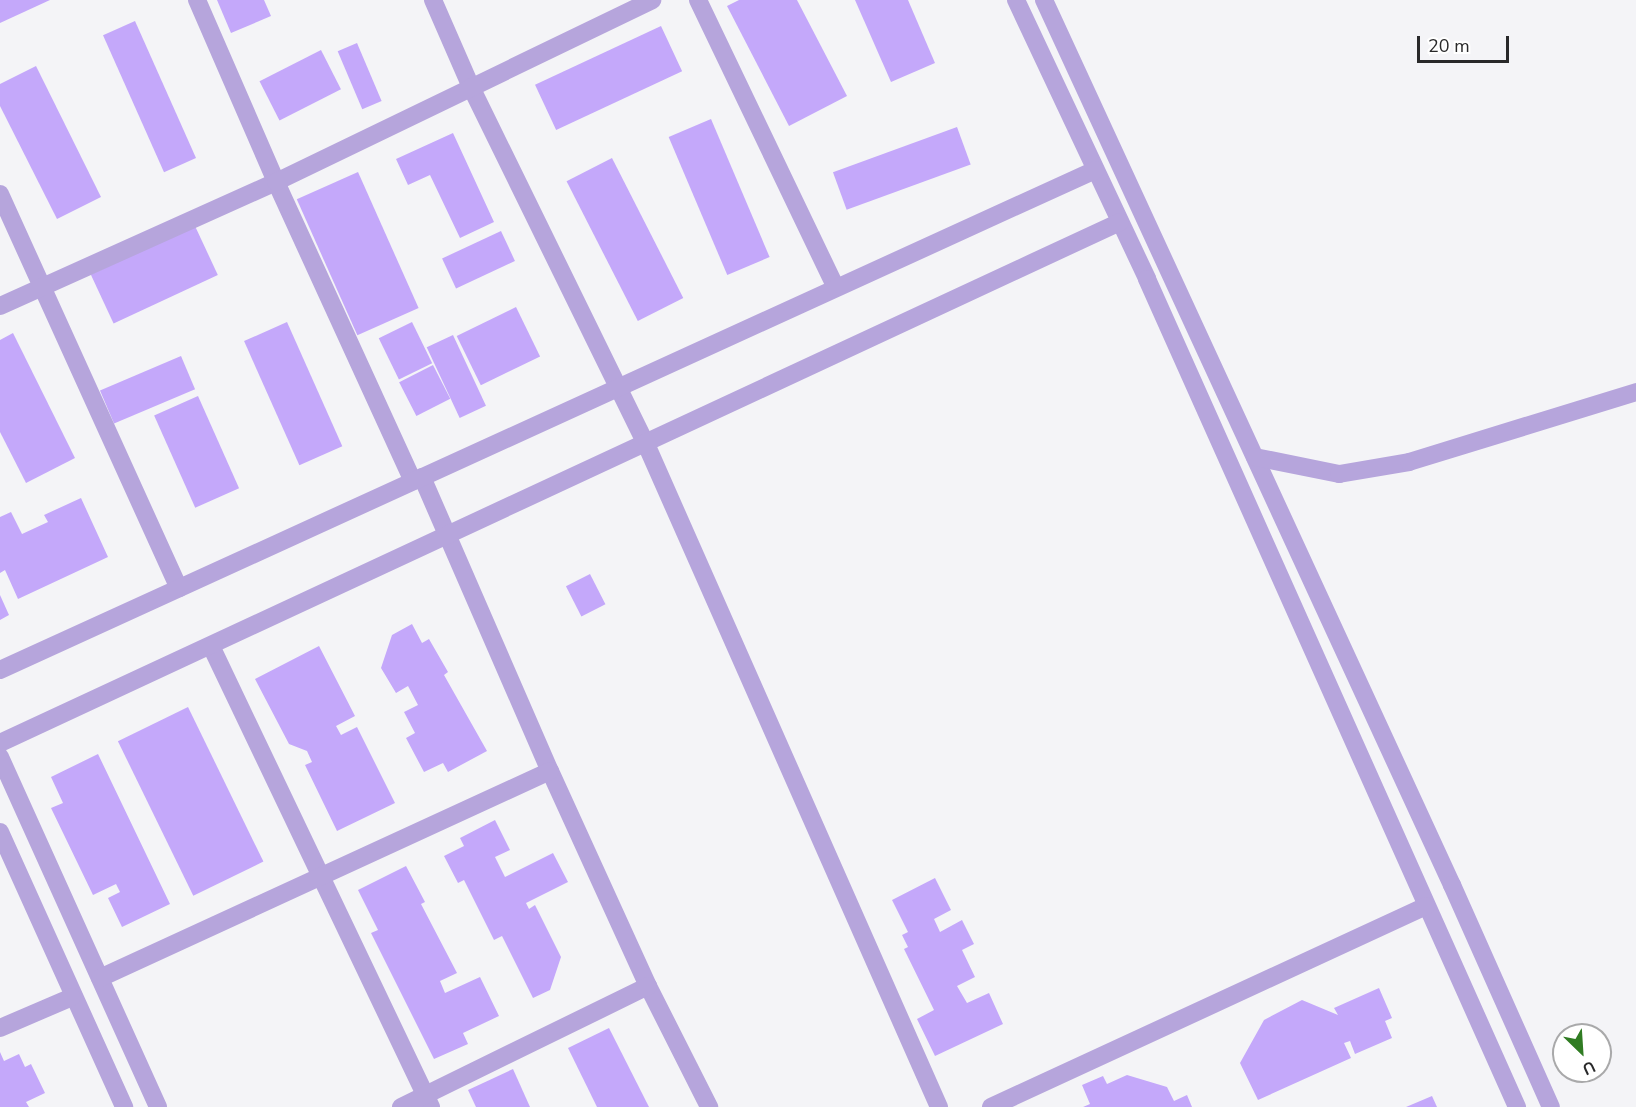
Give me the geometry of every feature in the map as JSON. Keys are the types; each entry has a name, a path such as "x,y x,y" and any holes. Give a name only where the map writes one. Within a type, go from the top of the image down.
{"street":[{"path":"197,0 276,182 418,479 447,533 550,771 648,986 709,1107"},
{"path":"433,0 471,87 646,444 939,1107"},
{"path":"0,306 276,182 652,0"},
{"path":"698,0 836,288"},
{"path":"1016,0 1120,222 1517,1107"},
{"path":"1044,0 1452,885 1551,1107"},
{"path":"0,670 1095,170"},
{"path":"0,194 44,286 179,588"},
{"path":"0,742 1120,222"},
{"path":"1255,458 1339,474 1409,462 1636,392"},
{"path":"211,646 428,1101"},
{"path":"0,757 158,1107"},
{"path":"100,978 550,771"},
{"path":"0,832 123,1107"},
{"path":"991,1107 1426,906"},
{"path":"401,1107 428,1101 648,986"},
{"path":"0,1028 72,996"}],"building":[{"path":"0,0 50,0 0,23"},
{"path":"217,0 264,0 271,16 231,33"},
{"path":"739,0 797,0 847,96 789,126 727,6"},
{"path":"855,0 908,0 935,63 891,82"},
{"path":"135,21 196,158 164,172 103,35"},
{"path":"661,26 682,71 556,130 535,85"},
{"path":"357,43 382,101 362,109 338,51"},
{"path":"321,50 341,89 279,121 260,81"},
{"path":"36,66 101,197 57,219 0,106 0,84"},
{"path":"711,119 770,257 727,275 669,137"},
{"path":"957,127 971,165 847,210 833,172"},
{"path":"453,133 494,222 460,238 430,175 408,185 396,159"},
{"path":"612,158 683,298 638,321 567,181"},
{"path":"358,172 419,308 357,335 297,199"},
{"path":"195,226 218,275 114,324 91,275"},
{"path":"501,231 515,261 456,288 442,258"},
{"path":"516,307 540,356 481,385 457,336"},
{"path":"287,322 342,446 299,465 244,341"},
{"path":"412,322 432,363 399,380 379,338"},
{"path":"13,333 75,458 26,483 0,432 0,340"},
{"path":"453,335 486,406 460,418 427,347"},
{"path":"181,356 195,389 114,424 100,390"},
{"path":"433,365 450,399 416,416 399,382"},
{"path":"198,396 239,488 195,508 154,416"},
{"path":"81,498 108,557 18,599 5,570 0,573 0,517 11,512 22,534 48,522 44,515"},
{"path":"590,574 605,604 581,617 566,586"},
{"path":"0,595 9,615 0,620"},
{"path":"412,624 422,643 429,639 448,672 444,675 487,751 448,772 443,763 424,772 406,738 415,733 404,712 418,705 408,686 396,693 381,668 392,635"},
{"path":"319,646 355,716 336,726 341,735 357,727 395,803 337,831 305,765 312,762 307,751 289,744 255,679"},
{"path":"188,707 263,862 193,896 118,741"},
{"path":"98,754 170,904 122,927 108,898 120,892 116,884 93,895 51,808 63,803 51,777"},
{"path":"495,820 510,850 495,857 505,877 553,853 568,882 526,903 529,909 535,905 561,957 550,990 533,998 502,936 494,940 464,880 458,883 444,856 464,846 460,838"},
{"path":"406,866 425,902 421,904 457,973 440,981 445,993 480,977 499,1016 463,1033 468,1044 434,1059 371,933 378,930 358,890"},
{"path":"935,878 951,910 934,919 940,932 962,920 974,944 962,950 975,977 957,986 967,1003 989,993 1003,1024 935,1056 917,1019 934,1010 904,949 908,947 902,935 908,932 892,900"},
{"path":"1379,988 1392,1018 1385,1021 1392,1038 1355,1054 1350,1041 1344,1043 1351,1058 1258,1100 1240,1063 1264,1020 1302,1000 1338,1015 1334,1008"},
{"path":"609,1028 649,1107 597,1107 568,1048"},
{"path":"0,1052 4,1061 19,1054 25,1067 31,1064 45,1093 26,1102 29,1107 0,1107"},
{"path":"513,1069 530,1107 476,1107 468,1090"},
{"path":"1127,1075 1167,1087 1174,1101 1187,1095 1192,1107 1083,1107 1090,1104 1082,1085 1103,1076 1107,1084"},
{"path":"1432,1096 1437,1107 1406,1107"}]}
